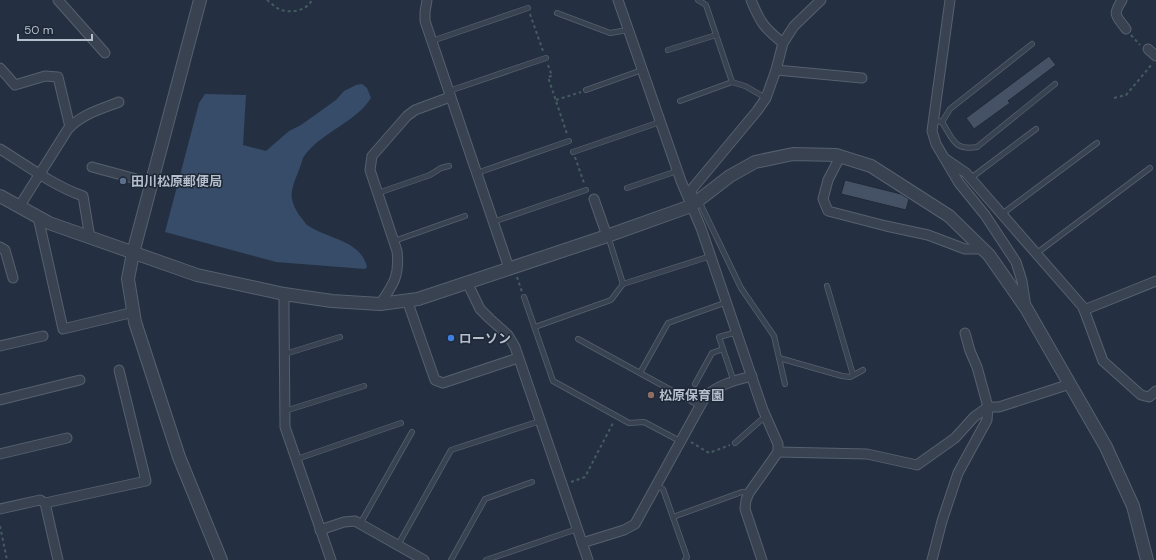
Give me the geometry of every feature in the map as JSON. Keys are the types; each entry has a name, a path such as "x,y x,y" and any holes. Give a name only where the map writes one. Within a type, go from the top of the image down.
{"street":[{"path":"58,0 105,53"},
{"path":"200,0 133,253 128,279 135,322 179,456 221,560"},
{"path":"427,0 424,12 425,21 493,222 511,267"},
{"path":"618,0 677,171 695,203"},
{"path":"751,0 759,19 768,31 783,43"},
{"path":"762,560 745,509 746,500 749,493 778,452 778,444 752,376 701,228 692,189 766,98 776,70 783,43 794,26 821,0"},
{"path":"950,0 938,121 932,131 936,144 959,182 986,216 1016,262 1022,281 1026,308"},
{"path":"1122,0 1116,11 1116,15 1126,29"},
{"path":"1148,49 1156,56"},
{"path":"0,68 15,85 45,76 58,77 70,127"},
{"path":"776,70 862,78"},
{"path":"380,304 396,277 399,265 394,241 370,170 372,156 407,116 415,110 450,94"},
{"path":"19,208 74,122 86,115 119,102"},
{"path":"0,149 40,174 73,192 84,196 90,238"},
{"path":"0,196 19,208 49,223 197,275 284,294 332,301 380,304 418,299 607,236 695,203 730,176 755,162 793,154 836,155 871,166 949,216 989,255 1026,308 1106,447 1133,506 1147,560"},
{"path":"840,157 828,180 823,199 828,211 928,235 965,250 983,249"},
{"path":"946,160 971,178 1069,290 1084,310 1103,361 1141,395 1149,396 1156,391"},
{"path":"92,167 152,183"},
{"path":"594,199 607,236"},
{"path":"38,217 64,329 134,312"},
{"path":"0,247 5,250 13,278"},
{"path":"1084,310 1156,281"},
{"path":"467,282 480,309 508,335 518,358 588,560"},
{"path":"284,294 285,427 330,560"},
{"path":"407,300 435,380 443,383 518,358"},
{"path":"932,560 942,521 958,473 987,420 988,407 977,367 970,351 965,333"},
{"path":"0,346 43,336"},
{"path":"45,504 146,481 119,370"},
{"path":"582,543 624,530 635,524 705,397 711,391 752,376"},
{"path":"0,400 80,380"},
{"path":"778,452 866,454 917,465 955,438 974,418 988,407 999,407 1070,384"},
{"path":"0,454 67,438"},
{"path":"0,509 40,500 45,504 58,560"},
{"path":"320,530 355,520 424,560"}],"lane":[{"path":"698,0 706,4 732,82"},
{"path":"432,41 528,8"},
{"path":"557,13 610,34 628,30"},
{"path":"668,50 716,35"},
{"path":"1032,44 950,109 938,121 957,145 966,149 977,147 1055,84"},
{"path":"450,94 546,58"},
{"path":"586,90 642,70"},
{"path":"680,101 732,82 745,86 766,98"},
{"path":"573,152 660,122"},
{"path":"971,178 1036,129"},
{"path":"476,173 570,141"},
{"path":"1002,214 1097,143"},
{"path":"378,193 430,175 441,168 449,166"},
{"path":"1037,254 1150,168"},
{"path":"627,188 677,171"},
{"path":"493,222 586,190"},
{"path":"695,203 741,288 774,336 785,384"},
{"path":"394,241 465,216"},
{"path":"607,236 623,284"},
{"path":"534,327 611,300 623,284 711,256"},
{"path":"827,286 853,375"},
{"path":"524,297 553,381 629,424 644,422 682,439"},
{"path":"640,373 668,323 727,302"},
{"path":"734,382 719,337 737,332"},
{"path":"284,354 340,337"},
{"path":"578,338 700,406"},
{"path":"695,384 712,353 723,349"},
{"path":"779,358 842,376 850,377 863,370"},
{"path":"285,411 364,386"},
{"path":"735,443 761,420 767,418"},
{"path":"398,545 451,450 540,421"},
{"path":"296,459 401,423"},
{"path":"360,524 412,432"},
{"path":"451,560 485,499 532,482"},
{"path":"656,485 662,489 673,516 687,557 686,560"},
{"path":"673,516 742,492 749,493"},
{"path":"486,560 577,529"}],"path":[{"path":"267,0 279,9 296,12 309,5 312,0"},
{"path":"528,8 552,76 548,77 570,141"},
{"path":"1126,29 1141,45 1148,49"},
{"path":"1114,98 1126,95 1156,59"},
{"path":"556,100 586,90"},
{"path":"573,152 586,190"},
{"path":"511,267 524,297"},
{"path":"562,486 585,477 616,416"},
{"path":"682,439 709,453 735,443"},
{"path":"0,526 7,560"}],"water":[{"path":"362,84 367,88 371,98 357,114 320,140 304,156 294,183 292,201 299,215 307,225 315,230 342,241 358,251 364,258 367,267 365,269 276,262 165,232 199,103 205,94 246,95 243,145 266,151 289,131 301,125 336,100 344,91 356,85"}],"building":[{"path":"1049,56 1056,65 1008,101 1010,103 974,129 966,118"},
{"path":"845,180 901,194 909,199 906,210 841,194"}],"place":[{"name":"田川松原郵便局","path":"123,181"},
{"name":"ローソン","path":"451,338"},
{"name":"松原保育園","path":"651,395"}]}
